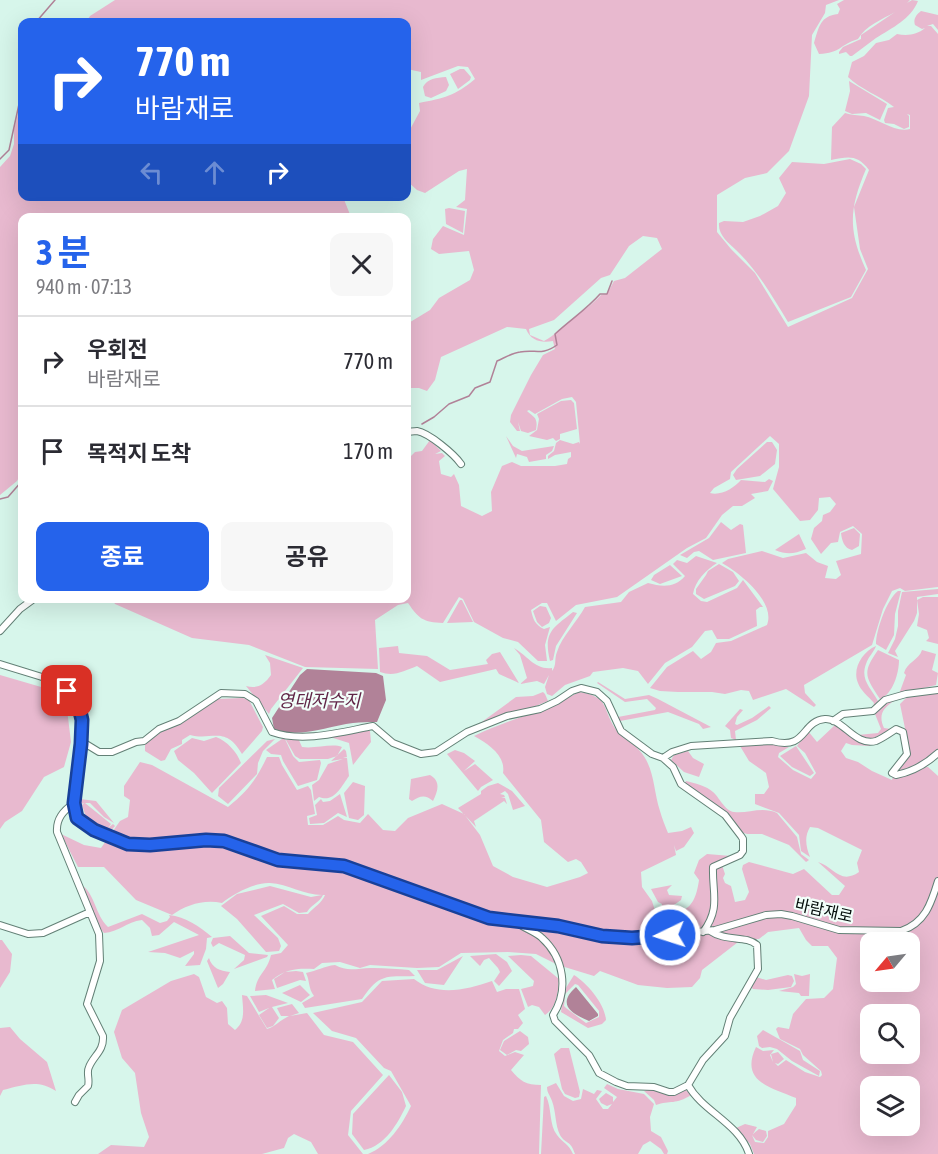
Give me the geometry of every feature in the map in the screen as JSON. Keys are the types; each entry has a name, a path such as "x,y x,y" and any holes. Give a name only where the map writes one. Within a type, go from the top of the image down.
{"street":[{"path":"411,432 418,431 427,435 456,457 460,464"},
{"path":"0,632 28,603"},
{"path":"0,664 42,677 67,691 79,707 82,720 74,803 64,810 57,821 57,832 99,934 100,961 87,1004 104,1036 104,1041 98,1056 89,1067 88,1086 75,1102"},
{"path":"81,741 99,752 112,752 144,741 159,729 179,721 221,693 245,694 255,701 272,732 281,736 319,736 372,726 393,743 421,754 436,752 467,732 507,716 540,709 580,688 597,692 607,701 621,731 652,754 663,758 673,767 681,784 725,816 743,839 741,855 713,867 715,886 712,915 706,931 720,938 753,941 757,945 758,969 730,1018 724,1036 703,1060 688,1085 674,1092 654,1087 627,1086 599,1073 589,1055 555,1020 553,1015 560,997 562,967 547,942 540,935 522,926 522,922"},
{"path":"833,721 843,714 873,711 885,700 906,694 938,690"},
{"path":"663,758 672,752 691,746 772,741 789,744 813,724 824,719 833,721 853,735 866,740 875,741 896,729 903,732 907,754 894,769 892,773 896,775 915,769 938,753"},
{"name":"바람재로","path":"74,803 77,818 84,824 128,844 224,841 278,860 344,866 489,918 574,929 602,936 632,938 706,931 733,926 766,915 781,914 839,930 901,931 910,928 923,917 938,881"},
{"path":"0,926 35,934 43,933 90,912"},
{"path":"688,1085 702,1104 719,1116 745,1143 748,1154"}],"shaded area":[{"path":"115,0 839,0 826,5 825,13 812,35 809,96 789,151 767,173 745,178 717,195 717,232 755,273 788,327 852,298 868,269 860,249 854,207 869,170 856,159 831,160 832,127 845,113 864,116 899,129 904,130 910,129 910,115 907,114 909,127 904,129 885,123 888,108 894,107 848,77 852,62 864,56 876,43 889,40 897,34 912,34 925,28 922,29 914,23 915,17 921,11 938,15 938,30 933,24 927,26 931,26 938,34 938,587 905,591 900,588 892,591 883,609 872,645 804,685 805,693 816,705 814,707 786,689 753,700 749,691 741,690 725,694 660,691 650,688 667,667 693,651 701,659 711,652 716,643 731,641 767,625 766,607 761,598 747,581 722,563 728,559 762,551 783,558 806,553 817,562 828,566 825,578 836,579 841,575 836,561 861,554 862,534 853,526 840,532 838,542 831,543 821,554 811,539 814,528 822,521 823,515 830,512 836,504 830,497 819,498 818,510 810,520 800,521 773,489 779,467 779,444 770,436 731,472 730,479 714,488 710,493 727,491 741,480 765,482 769,479 773,481 768,491 751,494 755,498 742,506 733,506 722,515 706,538 687,548 617,597 576,605 556,621 547,603 542,603 531,610 538,626 544,629 550,627 545,645 547,661 538,661 518,642 503,638 474,622 463,599 459,597 443,623 422,619 415,613 408,603 411,603 411,456 415,452 422,451 430,440 441,451 435,454 442,453 445,456 439,461 441,474 451,477 454,474 459,485 461,506 482,516 492,511 491,492 502,466 512,462 521,466 567,464 571,452 548,459 556,443 560,440 580,444 576,402 572,397 562,399 535,414 527,411 537,423 536,430 528,433 521,431 518,422 520,431 517,431 510,422 511,415 543,355 555,349 553,341 544,342 530,335 544,341 555,334 601,295 607,294 614,281 625,278 662,249 657,238 643,236 629,246 610,275 601,278 554,320 529,329 530,334 526,329 507,327 441,357 435,380 427,391 411,388 411,322 430,310 439,298 470,280 474,270 469,251 439,254 431,249 433,239 443,226 464,235 467,209 456,207 465,200 467,169 459,171 425,193 417,190 411,185 411,128 420,111 419,103 449,96 475,79 468,67 458,66 421,80 421,72 411,70 411,18 89,18 90,16"},
{"path":"844,0 910,0 907,3 912,0 918,1 906,18 852,56 846,52 839,54 839,52 843,47 861,39 861,35 895,12 870,27 861,34 858,39 832,52 819,54 814,43 819,27 827,17 838,14 840,9 837,4"},
{"path":"464,69 471,77 458,89 450,74"},
{"path":"446,77 449,85 446,91 431,98 425,96 423,87 427,82"},
{"path":"849,81 887,104 880,120 866,113 852,114 845,111 850,91"},
{"path":"18,114 18,201 345,201 349,213 18,213 18,479 0,495 0,167 10,156 14,144 14,130"},
{"path":"850,159 866,169 856,196 853,219 856,243 866,270 851,297 788,322 758,275 724,238 719,223 743,222 778,206 786,193 779,178 792,162 824,164"},
{"path":"445,209 465,211 463,233 446,224"},
{"path":"571,400 574,403 577,429 560,434 560,439 556,441 553,438 547,440 529,436 537,430 539,419 537,414 561,401"},
{"path":"506,436 513,446 522,451 554,446 552,451 546,455 546,459 529,462 527,457 517,454 516,458"},
{"path":"767,442 772,442 777,450 775,464 760,476 736,480 733,475 737,469"},
{"path":"721,522 731,530 740,524 743,525 746,553 713,560 699,551 687,558 680,555 709,538"},
{"path":"854,528 860,534 859,546 852,550 844,544 841,533"},
{"path":"799,534 806,549 790,553 775,550"},
{"path":"696,556 717,563 702,576 693,594 701,601 707,602 737,588 743,580 763,607 756,610 757,626 729,639 717,639 712,630 705,631 692,647 665,663 648,684 638,671 623,668 593,672 590,676 565,685 552,696 547,694 545,687 549,675 544,684 537,681 520,684 527,678 520,655 514,648 536,665 552,668 552,671 559,646 585,607 621,602 629,592 648,583 673,585 685,576 673,564 677,560 687,563"},
{"path":"719,564 733,572 739,581 735,586 704,599 696,594 696,589 708,571"},
{"path":"670,565 682,576 660,584 651,580 654,575"},
{"path":"938,589 938,594 917,597 917,613 895,651 898,657 888,653 898,626 902,592"},
{"path":"898,591 901,591 895,614 894,635 886,650 876,644 878,631 886,608"},
{"path":"923,597 938,597 938,644 926,641 929,638 927,630 917,626 919,614 917,600"},
{"path":"460,600 473,622 447,623"},
{"path":"408,603 398,605 375,620 378,669 305,667 249,645 192,638 115,604"},
{"path":"540,606 546,607 551,618 549,623 542,627 537,622 533,611"},
{"path":"573,612 577,613 556,646 553,660 550,661 548,643 551,632"},
{"path":"398,646 399,653 427,656 450,670 488,664 486,660 492,654 500,652 519,683 499,674 496,669 440,682 417,666 394,674 380,672 379,648"},
{"path":"876,646 867,661 864,675 878,701 873,707 874,703 859,686 856,672 866,652"},
{"path":"878,650 899,660 894,682 888,693 880,699 867,674 869,664"},
{"path":"922,650 936,654 932,670 938,673 936,685 899,694 906,669"},
{"path":"265,655 303,668 269,714 246,686 260,685 271,675 270,663"},
{"path":"0,675 48,689 66,701 71,742 64,767 44,777 22,811 5,822 0,829"},
{"path":"598,682 625,699 649,695 711,727 703,729 699,724 668,712 620,721 618,717 656,708 647,699 625,702"},
{"path":"543,692 548,701 479,724 516,697 533,696"},
{"path":"579,692 597,697 618,732 639,750 648,764 668,833 691,827 694,833 684,847 676,851 674,845 676,855 641,872 642,887 652,901 656,914 681,911 690,905 699,880 694,873 699,860 707,854 731,856 721,862 725,874 723,878 725,883 731,886 735,902 745,900 749,892 742,869 743,865 749,862 793,874 804,869 832,895 839,895 845,886 818,862 842,876 852,876 859,872 857,863 862,850 818,828 810,827 806,842 810,857 801,851 799,835 779,813 755,804 755,794 764,794 769,787 766,773 749,761 740,746 771,744 789,747 779,753 778,757 793,770 811,779 816,773 805,753 797,746 808,731 817,742 835,725 861,741 870,743 870,746 846,743 841,751 846,758 872,771 892,780 893,777 904,776 928,767 938,776 938,1154 754,1154 750,1144 736,1128 745,1124 757,1127 753,1134 759,1129 766,1131 767,1136 763,1142 756,1140 752,1135 755,1142 764,1143 768,1137 768,1131 784,1124 796,1105 796,1098 767,1086 755,1075 752,1059 756,1047 763,1051 774,1050 770,1055 773,1062 771,1054 778,1052 784,1059 778,1064 775,1063 778,1066 786,1060 805,1072 820,1077 822,1075 821,1071 803,1055 800,1049 780,1039 776,1029 778,1027 789,1029 793,1014 806,999 824,998 833,989 837,958 828,946 812,946 799,928 768,932 759,939 742,939 702,970 700,978 692,987 667,988 638,985 600,971 594,976 558,965 536,954 508,952 461,953 439,967 370,965 360,968 340,962 322,963 314,969 287,971 272,980 275,989 255,991 271,955 281,953 288,945 261,916 284,906 297,914 308,914 325,895 307,912 299,913 283,904 254,915 278,938 281,946 279,951 266,952 237,919 221,906 237,894 270,886 311,897 322,895 264,883 244,889 222,903 196,904 172,915 136,900 104,867 78,867 61,834 84,845 101,848 120,821 128,817 130,800 124,796 124,786 140,762 152,765 228,807 251,785 267,757 279,757 297,790 308,786 311,790 315,814 307,816 308,825 323,825 338,816 344,820 360,823 368,814 383,830 395,831 408,818 442,804 464,814 480,835 493,866 513,877 547,887 588,873 581,862 576,859 568,862 544,842 541,820 503,773 499,755 474,736 541,710"},
{"path":"921,693 938,693 938,750 924,762 912,768 895,771 905,761 907,738 900,704 907,697"},
{"path":"243,698 249,700 263,727 242,754 236,745 224,737 190,735 182,740 182,744 171,749 165,760 161,761 145,751 145,744 162,731 187,720 216,699"},
{"path":"893,700 884,709 882,716 884,728 891,729 872,739 858,735 878,733 881,729 875,714 882,703"},
{"path":"769,706 771,708 757,720 735,731 736,740 731,738 730,730 725,726 740,709 743,710 737,717 735,724 737,725"},
{"path":"370,731 371,742 353,765 349,743 330,737"},
{"path":"216,737 231,747 241,763 212,793 194,773 178,760 174,751 192,738 204,741"},
{"path":"298,738 302,747 342,747 337,756 328,759 300,759 295,756 286,740"},
{"path":"275,739 263,751 258,763 257,774 228,804 218,796 219,788 267,741"},
{"path":"285,739 293,756 299,762 320,760 317,780 298,786 281,755 271,754 266,750"},
{"path":"796,746 814,773 810,776 792,767 780,756"},
{"path":"344,749 347,757 343,758 347,758 349,776 333,796 319,797 314,801 312,785 319,780 328,764 343,759 331,761"},
{"path":"455,750 475,761 464,771 475,764 493,780 478,791 447,754"},
{"path":"688,751 693,758 704,764 699,777 684,772 671,760 674,755"},
{"path":"430,775 436,780 438,786 433,801 425,797 412,801 409,799 411,779"},
{"path":"686,781 710,790 731,811 766,810 777,813 797,837 801,854 809,860 806,862 789,845 762,834 741,832 727,814 685,783"},
{"path":"353,782 365,786 364,815 358,820 349,818 344,793"},
{"path":"498,783 512,791 525,806 513,810 505,791 500,794 504,795 505,797 501,797 505,798 507,804 504,801 474,821 476,827 458,808 481,794 481,791 488,786"},
{"path":"340,794 347,817 338,813 324,823 310,824 309,818 317,815 315,805 321,799 323,802 330,801"},
{"path":"78,800 96,801 114,823 90,803 85,803 111,824 108,828 113,824 115,826 109,833 84,819 78,802 86,817 82,805 84,803 81,804"},
{"path":"672,885 667,890 669,895 682,896 681,900 671,907 672,910 661,912 662,904 658,902 651,889"},
{"path":"83,886 90,894 108,927 142,914 160,923 167,921 169,915 187,920 197,926 212,937 207,938 200,965 185,966 194,951 180,958 165,953 148,952 199,935 174,922 159,935 152,936 150,928 142,920 104,933"},
{"path":"230,936 249,953 268,955 267,957 234,969 244,960 245,955 219,943 213,947 211,943 213,938"},
{"path":"0,940 12,954 10,972 0,988"},
{"path":"496,954 507,962 512,971 499,986 494,981 500,972 489,958 484,960 480,966 470,956"},
{"path":"463,956 444,985 425,983 417,970 437,970"},
{"path":"508,956 531,956 559,979 554,1004 545,1015 539,1007 532,1005 528,1007 521,989 533,986 534,981"},
{"path":"209,958 217,968 230,972 218,988 207,961"},
{"path":"335,965 350,969 409,970 415,976 384,978 374,985 362,999 305,1008 302,1003 314,996 306,973"},
{"path":"285,972 303,972 306,981 300,980 277,988 274,979"},
{"path":"194,974 199,977 206,997 217,1003 222,1001 227,1008 228,1024 235,1030 242,1019 242,995 247,996 267,1029 289,1016 281,1016 277,1008 292,1004 299,1013 290,1016 307,1013 324,1035 353,1042 383,1075 351,1111 348,1135 363,1154 318,1154 311,1142 294,1134 288,1138 284,1148 262,1154 98,1154 111,1145 144,1147 149,1137 141,1113 135,1073 122,1058 114,1032 122,1010 171,981"},
{"path":"794,974 802,976 810,974 809,996 779,991 796,984"},
{"path":"574,975 590,989 599,1001 606,1020 602,1024 588,1028 561,1012 563,996 565,997 564,1006 586,1023 599,1017 599,1011 578,985 575,984 565,994 564,991"},
{"path":"792,976 794,981 791,987 768,990 751,987 756,977 766,980"},
{"path":"414,979 423,985 442,990 462,989 492,981 497,992 519,989 525,1009 518,1015 523,1023 503,1040 499,1051 505,1056 515,1052 524,1055 511,1070 524,1082 541,1085 539,1154 368,1154 382,1146 394,1134 411,1106 391,1071 384,1068 356,1038 332,1031 313,1013 362,1002 382,981"},
{"path":"300,985 310,995 301,1002 282,993"},
{"path":"266,995 288,1003 272,1007 279,1018 273,1026 267,1028 259,1015 269,1008 259,1012 250,996"},
{"path":"10,1027 20,1039 47,1062 56,1091 43,1085 30,1084 3,1090 0,1096 0,1028"},
{"path":"763,1030 800,1051 803,1060 820,1071 819,1076 792,1061 777,1049 759,1046 757,1036"},
{"path":"520,1031 528,1037 529,1044 521,1051 516,1050 507,1055 500,1050 504,1041"},
{"path":"561,1048 569,1048 580,1092 579,1097 575,1098 565,1094 562,1089 554,1054"},
{"path":"389,1075 402,1092 406,1106 395,1126 384,1139 372,1148 364,1150 352,1134 353,1114"},
{"path":"556,1083 564,1096 573,1101 581,1099 583,1089 594,1094 597,1090 602,1091 596,1099 603,1109 608,1109 612,1104 607,1106 601,1103 599,1099 606,1093 613,1097 613,1102 617,1097 604,1088 607,1084 618,1089 644,1094 654,1104 650,1117 651,1131 661,1137 668,1151 667,1154 664,1154 650,1141 643,1145 638,1154 575,1154 570,1144 560,1135 557,1127 547,1087"},
{"path":"651,1089 670,1095 685,1089 691,1095 681,1100 656,1105 644,1091"},
{"path":"546,1096 554,1131 573,1154 541,1154 544,1097"}],"water":[{"name":"영대저수지","path":"307,669 376,673 383,676 386,700 377,722 353,723 293,733 274,729 272,718 300,675"},
{"path":"576,987 598,1014 589,1021 576,1015 568,1007 567,998"}],"waterway":[{"path":"39,18 55,0"},
{"path":"0,159 9,150 18,109"},
{"path":"422,424 449,404 469,396 475,388 490,382 497,361 511,354 542,351 557,345 555,334 600,294 607,294 612,281"},
{"path":"0,499 8,497 18,486"}],"route":[{"path":"67,691 79,707 82,720 74,803 77,818 94,830 128,844 224,841 278,860 344,866 489,918 558,926 602,936 632,938 670,935"}]}
